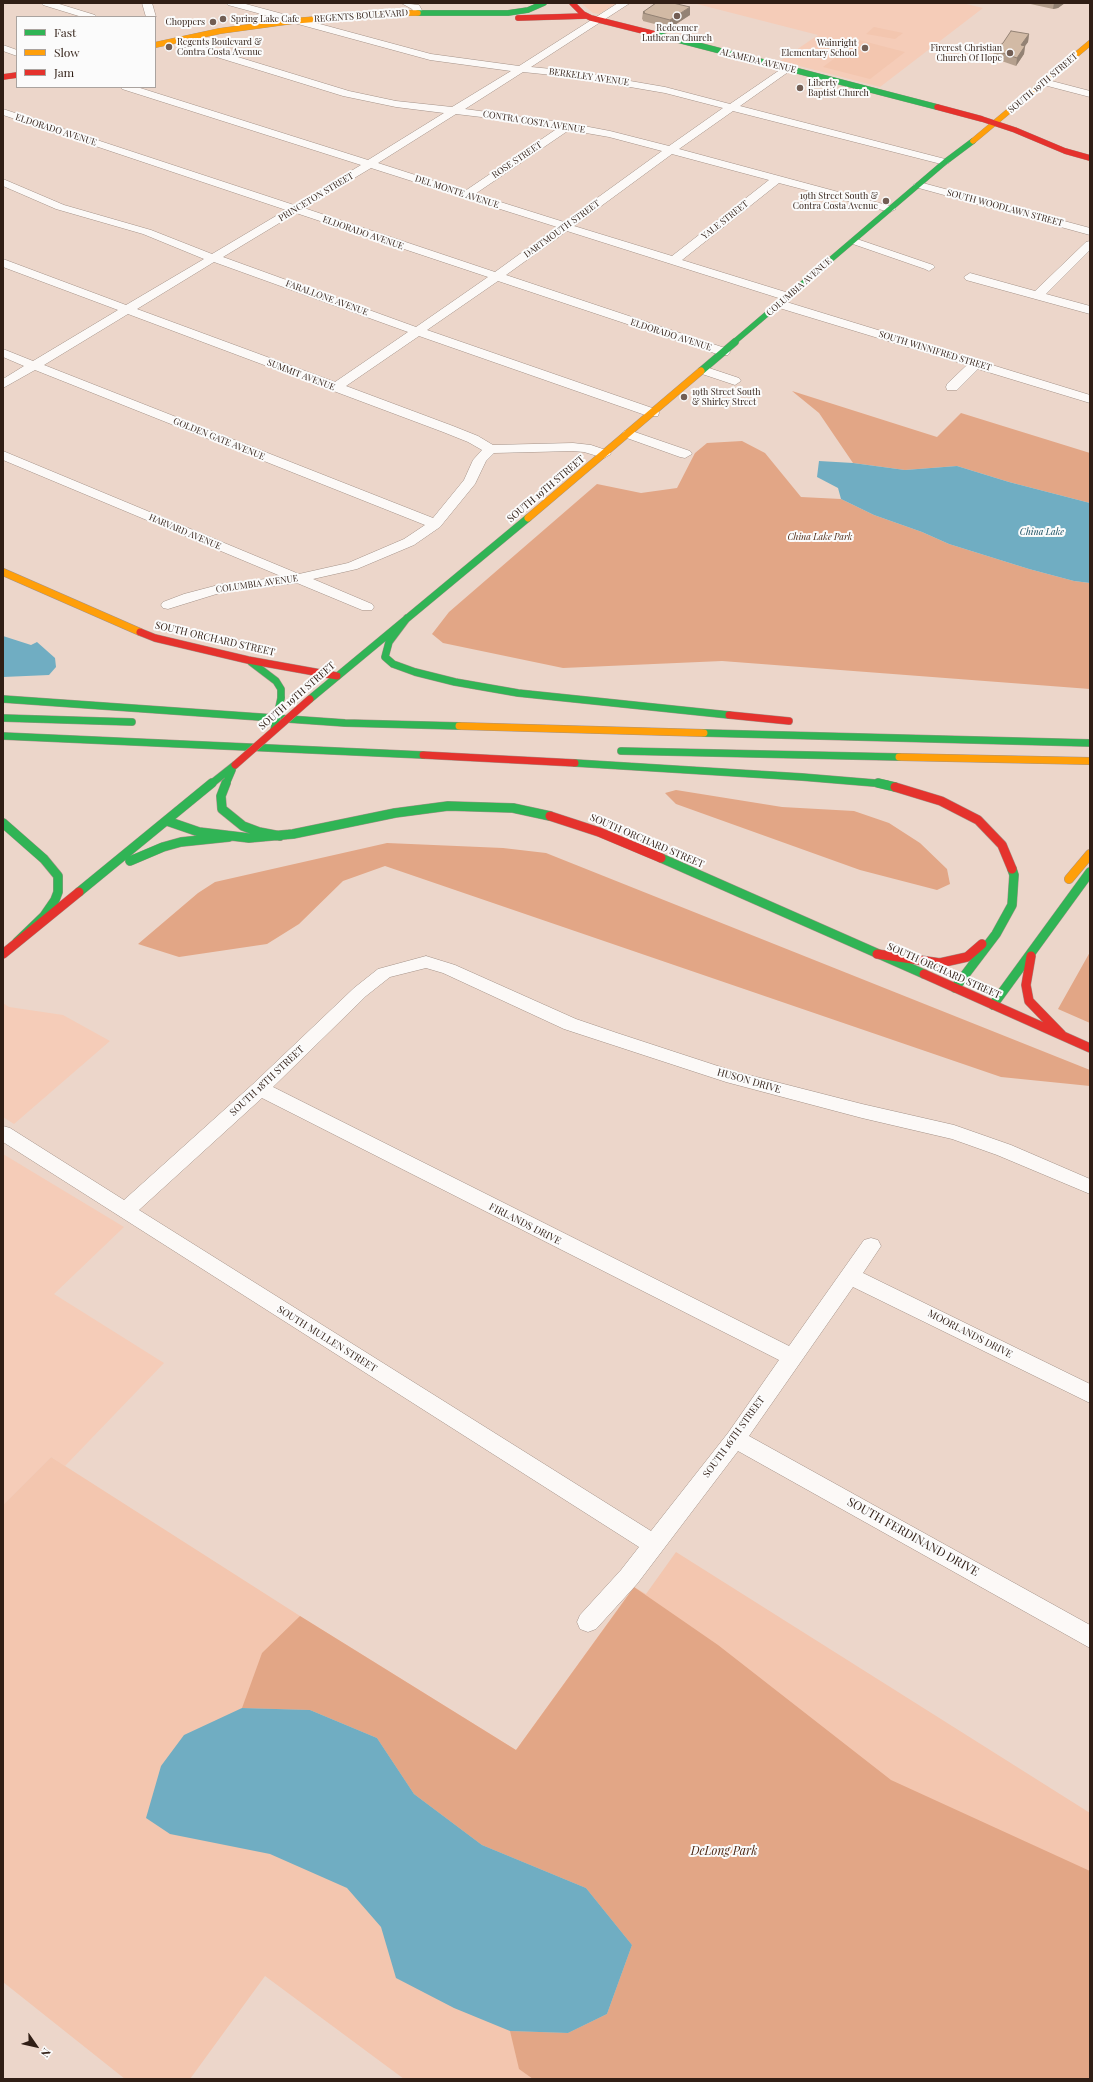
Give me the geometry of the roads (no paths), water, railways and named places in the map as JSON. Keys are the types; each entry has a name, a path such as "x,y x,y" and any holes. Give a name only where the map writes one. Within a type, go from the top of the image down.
{"main road":[{"name":"REGENTS BOULEVARD","path":"157,43 293,20 366,14 418,12 508,13 528,10 544,3"},
{"name":"ALAMEDA AVENUE","path":"572,3 586,16 599,20 996,123 1065,151 1090,158"},
{"path":"449,12 520,19 586,16"},
{"name":"SOUTH 19TH STREET","path":"996,123 1090,43"},
{"path":"3,77 16,75"},
{"name":"COLUMBIA AVENUE","path":"604,454 945,162 996,123"},
{"name":"SOUTH 19TH STREET","path":"3,954 226,775 274,730 337,676 604,454"},
{"name":"SOUTH ORCHARD STREET","path":"3,573 137,632 176,644 248,660 337,676"},
{"path":"407,618 389,642 386,657 393,664 415,672 455,682 518,693 801,722"},
{"path":"248,660 276,681 280,689 281,698 274,730"},
{"path":"3,699 345,723"},
{"path":"3,718 141,722"},
{"path":"204,723 345,723 1090,743"},
{"path":"981,730 1090,736"},
{"path":"3,736 506,759 802,777 884,784 947,804 978,820 1002,845 1014,875 1012,905 996,934 955,988"},
{"path":"186,744 483,749"},
{"path":"610,751 1090,761"},
{"path":"226,775 221,796 222,809 243,826 259,832 280,836"},
{"name":"SOUTH ORCHARD STREET","path":"167,821 188,830 229,837 249,838 280,836 395,813 448,806 493,807 528,811 575,824 624,842 1090,1048"},
{"path":"3,823 31,847 58,876 58,892 55,900 44,916 17,942"},
{"path":"106,870 163,847 181,842 229,837"},
{"path":"1061,889 1090,854"},
{"path":"992,1005 1090,872"},
{"path":"1044,933 1049,914"},
{"path":"878,954 940,963 967,957 996,934"},
{"path":"1032,949 1026,985 1029,1001 1062,1035"}],"street":[{"path":"46,3 89,16"},
{"path":"147,3 151,16"},
{"name":"BERKELEY AVENUE","path":"231,3 430,57 572,74 634,84 732,106 945,162"},
{"path":"406,3 416,7 418,12"},
{"name":"PRINCETON STREET","path":"3,384 370,164 625,3"},
{"name":"CONTRA COSTA AVENUE","path":"178,40 188,45 340,92 396,104 568,126 671,150 890,209"},
{"path":"3,48 16,52"},
{"name":"DARTMOUTH STREET","path":"335,388 496,277 732,106 788,68"},
{"path":"1044,82 1090,94"},
{"name":"DEL MONTE AVENUE","path":"129,88 673,261 784,301"},
{"name":"ELDORADO AVENUE","path":"3,112 724,352"},
{"name":"ROSE STREET","path":"466,195 568,126"},
{"name":"YALE STREET","path":"673,261 778,178"},
{"name":"FARALLONE AVENUE","path":"3,182 60,207 141,230 214,258 417,331 653,413"},
{"name":"SOUTH WOODLAWN STREET","path":"919,185 1090,232"},
{"path":"854,241 929,267"},
{"path":"1038,295 1090,244"},
{"name":"SUMMIT AVENUE","path":"3,263 473,439 490,449"},
{"path":"970,277 1090,310"},
{"name":"SOUTH WINNIFRED STREET","path":"784,301 976,364 1090,399"},
{"name":"GOLDEN GATE AVENUE","path":"3,353 435,524"},
{"path":"952,387 976,364"},
{"path":"703,370 735,381"},
{"path":"629,434 685,454"},
{"path":"490,449 586,448 604,454"},
{"name":"COLUMBIA AVENUE","path":"168,605 189,597 222,588 296,579 352,566 409,542 435,524 460,496 480,460 490,449"},
{"name":"HARVARD AVENUE","path":"3,455 296,579 367,607"},
{"name":"HUSON DRIVE","path":"414,964 426,962 448,969 570,1024 732,1077 862,1111 954,1132 1004,1150 1090,1187"},
{"name":"SOUTH 18TH STREET","path":"126,1210 260,1089 360,992 384,973 414,964"},
{"name":"FIRLANDS DRIVE","path":"260,1089 792,1357"},
{"name":"SOUTH MULLEN STREET","path":"3,1133 126,1210 490,1444 652,1544"},
{"name":"SOUTH 16TH STREET","path":"588,1622 629,1576 652,1544 735,1439 871,1246"},
{"name":"MOORLANDS DRIVE","path":"850,1276 1090,1394"},
{"name":"SOUTH FERDINAND DRIVE","path":"735,1439 1090,1636"}],"water":[{"name":"China Lake","path":"819,461 853,463 905,470 957,466 1009,482 1090,503 1090,583 1074,581 1029,569 949,544 922,532 874,515 841,499 838,488 817,477"},
{"path":"3,636 31,645 37,642 55,658 56,667 49,675 3,677"},
{"path":"242,1708 310,1710 377,1738 414,1794 482,1845 586,1888 632,1945 607,2014 568,2033 510,2031 454,2008 396,1978 381,1927 347,1888 270,1854 170,1834 146,1818 161,1766 184,1735"}],"place":[{"name":"Redeemer Lutheran Church","path":"677,16"},
{"name":"Spring Lake Cafe","path":"223,19"},
{"name":"Choppers","path":"213,22"},
{"name":"Regents Boulevard & Contra Costa Avenue","path":"169,47"},
{"name":"Wainright Elementary School","path":"865,48"},
{"name":"Fircrest Christian Church Of Hope","path":"1010,53"},
{"name":"Liberty Baptist Church","path":"800,88"},
{"name":"19th Street South & Contra Costa Avenue","path":"886,201"},
{"name":"19th Street South & Shirley Street","path":"684,397"}],"park label":[{"name":"China Lake Park","path":"820,537"},
{"name":"DeLong Park","path":"724,1851"}]}
